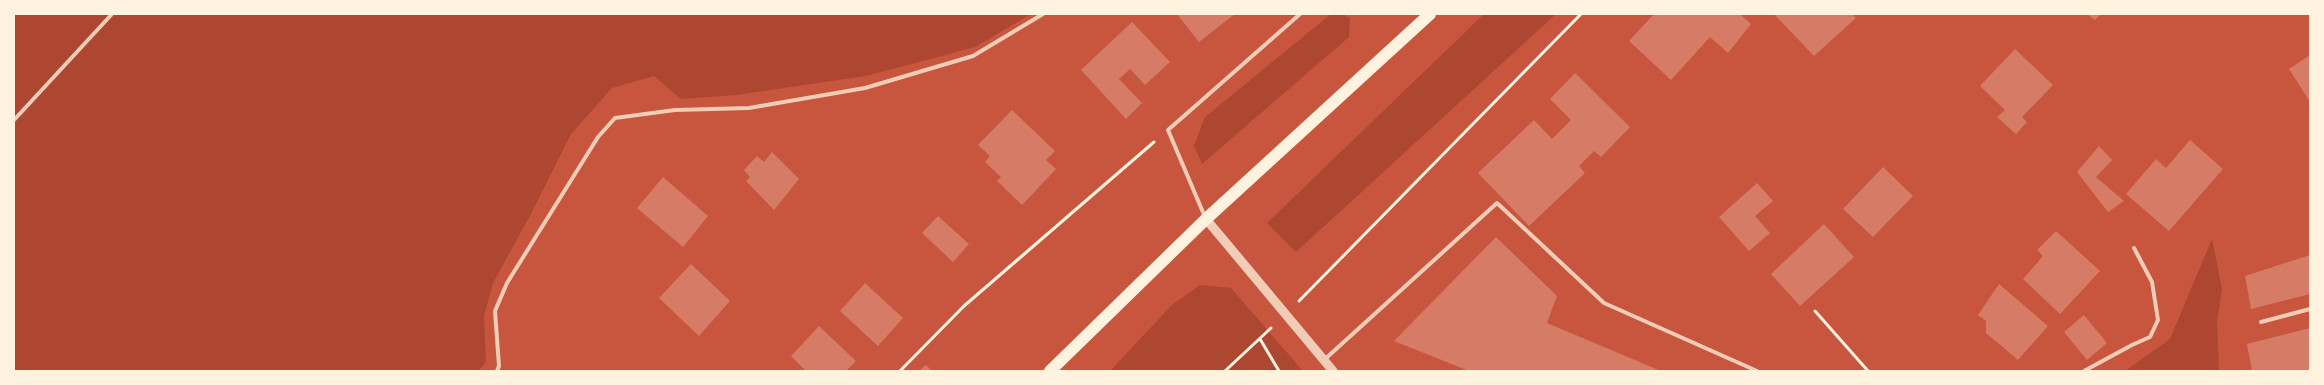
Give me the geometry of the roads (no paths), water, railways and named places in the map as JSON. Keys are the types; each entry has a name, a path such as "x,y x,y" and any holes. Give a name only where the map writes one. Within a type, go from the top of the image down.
{"main road":[{"path":"1050,371 1206,220 1430,14"}],"street":[{"path":"1206,220 1333,371"}],"lane":[{"path":"14,120 112,14"},
{"path":"497,371 499,366 495,311 507,283 598,137 615,118 675,110 749,108 865,88 973,56 1043,14"},
{"path":"1206,220 1168,130 1300,14"},
{"path":"1324,360 1497,203 1604,303 1757,371"},
{"path":"2084,371 2150,337 2158,320 2152,282 2134,248"},
{"path":"2261,322 2310,309"}]}
